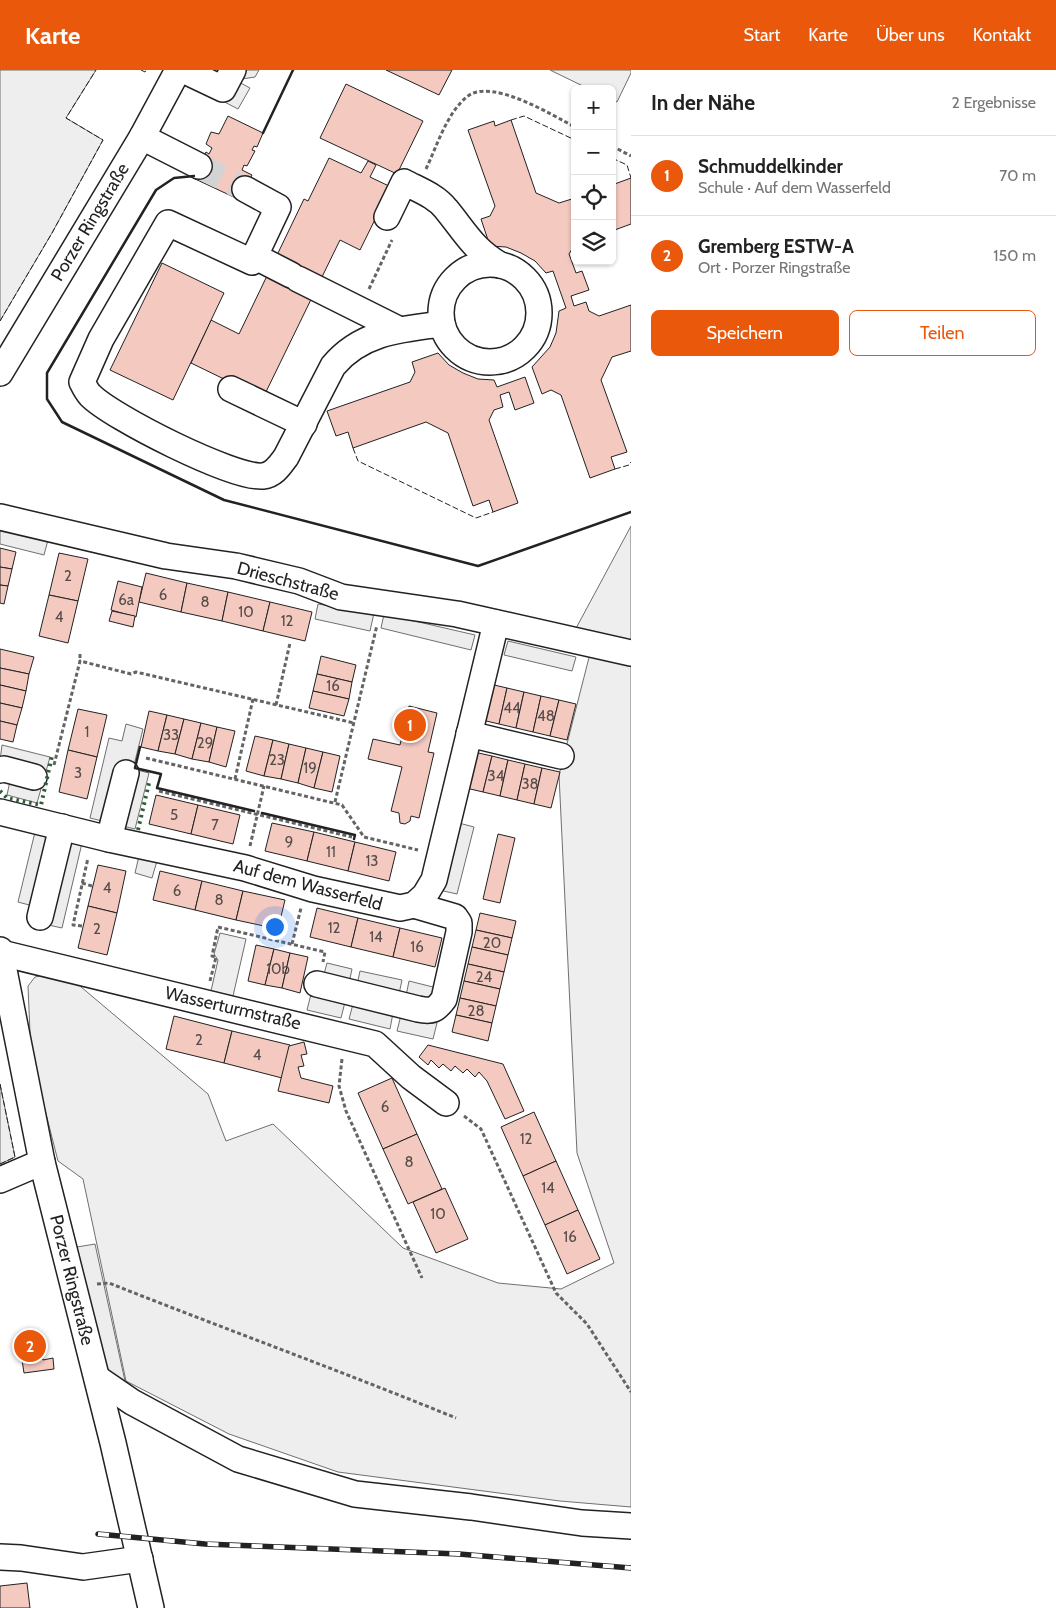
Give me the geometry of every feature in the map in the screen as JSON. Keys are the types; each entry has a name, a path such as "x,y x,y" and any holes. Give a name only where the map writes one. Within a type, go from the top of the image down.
{"street":[{"name":"Porzer Ringstraße","path":"0,373 142,137 178,70"},
{"path":"183,70 223,89 233,70"},
{"path":"142,137 199,166"},
{"path":"387,217 404,182 434,198 446,209 473,246 500,265"},
{"path":"246,189 278,207 252,262 168,223 101,339 82,382 89,395 128,422 214,462 249,475 264,476 276,470 304,424 333,366 344,353 370,337 398,329 442,324"},
{"path":"449,287 458,275 471,268 485,264 500,265 515,270 528,281 536,294 540,310 538,327 531,341 520,354 505,361 489,363 473,360 459,352 453,345 442,324 441,311 449,287 458,267 461,246 460,229"},
{"path":"254,256 398,329"},
{"path":"231,389 304,424"},
{"name":"Drieschstraße","path":"0,517 166,556 236,566 299,581 341,596 496,622 631,653"},
{"path":"414,905 425,895 434,880 496,622"},
{"path":"469,734 561,756"},
{"path":"0,770 4,768 43,776"},
{"path":"101,837 126,773"},
{"name":"Auf dem Wasserfeld","path":"0,812 101,837 245,868 306,887 400,908 414,905 455,917 459,923 459,932 444,999 438,1008 430,1011 418,1009 317,984"},
{"path":"40,917 62,827"},
{"name":"Porzer Ringstraße","path":"0,951 42,1162 97,1378 151,1608"},
{"name":"Wasserturmstraße","path":"0,951 375,1044 411,1077 446,1103"},
{"path":"0,1180 42,1162"},
{"path":"97,1378 132,1402 238,1459 355,1494 471,1507 582,1523 631,1526"},
{"path":"0,1558 21,1558 83,1567 140,1559"}],"path":[{"path":"616,148 631,156"},
{"path":"335,802 382,603"},
{"path":"276,704 290,643"},
{"path":"43,776 80,661 80,654"},
{"path":"80,661 131,674 136,672 354,723"},
{"path":"235,779 253,699"},
{"path":"146,758 335,802 342,805 364,837 440,855"},
{"path":"245,868 264,786"},
{"path":"158,791 352,837"},
{"path":"82,926 73,925 82,883 101,837"},
{"path":"82,883 92,886"},
{"path":"292,944 306,887"},
{"path":"205,1002 216,957 212,956 218,927 325,952 317,984"},
{"path":"344,1035 339,1086 346,1111 422,1278"},
{"path":"446,1103 481,1129 556,1293 587,1324 631,1392"},
{"path":"73,1284 110,1283 274,1349 364,1380 456,1418"}],"shaded area":[{"path":"0,70 96,70 66,118 103,140 52,233 0,321"},
{"path":"225,70 259,70 255,77 235,80 250,88 238,109 211,95"},
{"path":"550,70 631,70 617,102 616,85 581,85"},
{"path":"631,526 631,1507 560,1501 338,1472 229,1434 126,1381 83,1179 58,1161 31,1055 28,986 35,977 48,974 74,981 208,1094 226,1141 273,1124 403,1248 498,1283 561,1289 614,1263 577,1153 559,775 594,638 574,632"},
{"path":"0,529 48,540 44,555 0,544"},
{"path":"318,604 374,613 370,631 315,619"},
{"path":"384,614 475,635 471,650 381,628"},
{"path":"508,641 576,657 572,671 504,655"},
{"path":"126,724 143,729 133,769 149,773 135,829 90,818 109,738 122,741"},
{"path":"2,745 50,757 37,803 7,795 10,781 0,761"},
{"path":"455,822 474,827 457,894 439,890"},
{"path":"35,832 82,843 62,928 30,921 33,906 18,902"},
{"path":"139,856 157,861 152,878 135,873"},
{"path":"220,933 246,939 233,996 211,991 218,960 214,954"},
{"path":"327,963 352,969 349,983 323,978"},
{"path":"360,971 402,980 399,994 357,985"},
{"path":"409,981 441,989 438,1003 406,996"},
{"path":"311,994 345,1002 341,1018 307,1010"},
{"path":"353,1004 393,1013 390,1029 349,1019"},
{"path":"401,1015 437,1023 433,1039 397,1031"},
{"path":"0,1084 15,1157 0,1164"},
{"path":"95,1244 125,1381 106,1373 77,1247"}],"building":[{"path":"386,70 452,70 439,95"},
{"path":"346,84 423,121 397,174 320,138"},
{"path":"228,116 263,133 257,147 254,146 252,150 255,151 247,166 244,165 242,170 252,175 240,200 193,178 206,152 209,154 212,148 206,144 211,132 219,134"},
{"path":"511,120 536,193 559,203 571,199 571,251 569,254 571,265 573,265 576,273 582,271 589,290 571,296 574,306 586,302 589,311 599,316 631,305 631,351 612,357 601,380 627,452 611,457 615,469 590,478 561,395 551,390 542,394 532,367 550,347 556,333 559,311 566,308 553,271 546,273 535,261 506,247 490,246 481,219 490,216 495,206 468,130 494,121 495,126"},
{"path":"329,158 361,173 368,161 376,165 370,177 391,187 360,250 340,240 263,398 191,363 211,320 239,334 304,199 308,201"},
{"path":"631,178 631,224 616,230 616,220 616,184"},
{"path":"162,263 224,293 173,400 110,370"},
{"path":"438,353 449,365 478,379 494,380 497,387 525,377 534,403 515,410 509,392 500,395 503,407 494,410 489,420 518,503 493,512 489,500 473,506 448,433 426,422 353,448 348,432 336,436 327,411 410,382 415,372 412,362"},
{"path":"0,548 16,552 12,569 0,567"},
{"path":"59,553 88,559 78,601 49,595"},
{"path":"0,567 12,569 8,586 0,585"},
{"path":"146,573 187,583 181,612 139,602"},
{"path":"118,581 142,587 136,617 111,610"},
{"path":"187,583 228,592 222,621 181,612"},
{"path":"0,585 8,586 4,604 0,603"},
{"path":"228,592 270,602 263,631 222,621"},
{"path":"49,595 78,601 68,643 39,636"},
{"path":"270,602 312,612 305,641 263,631"},
{"path":"112,611 135,616 133,627 109,621"},
{"path":"0,649 34,657 29,674 0,668"},
{"path":"321,656 356,665 352,682 317,674"},
{"path":"0,668 29,674 26,691 0,685"},
{"path":"317,674 352,682 349,699 313,691"},
{"path":"490,684 507,688 499,724 482,720"},
{"path":"0,685 26,691 22,708 0,703"},
{"path":"507,688 524,692 516,728 499,724"},
{"path":"313,691 349,699 344,716 309,708"},
{"path":"524,692 541,696 533,732 516,728"},
{"path":"541,696 559,700 550,736 533,732"},
{"path":"559,700 576,704 567,740 550,736"},
{"path":"0,703 22,708 17,725 0,721"},
{"path":"409,706 437,713 428,752 434,753 419,818 411,816 410,821 405,824 400,823 399,813 391,811 402,767 368,759 373,739 400,745"},
{"path":"78,709 107,715 97,757 68,750"},
{"path":"149,711 167,715 158,751 141,747"},
{"path":"167,715 184,719 175,754 158,751"},
{"path":"184,719 201,723 192,759 175,754"},
{"path":"0,721 17,725 13,742 0,739"},
{"path":"201,723 217,727 209,762 192,759"},
{"path":"217,727 235,731 226,767 209,762"},
{"path":"255,736 273,740 264,776 246,771"},
{"path":"273,740 289,744 281,779 264,776"},
{"path":"289,744 306,748 298,783 281,779"},
{"path":"306,748 323,752 314,788 298,783"},
{"path":"68,750 97,757 87,799 59,792"},
{"path":"323,752 340,756 332,792 314,788"},
{"path":"474,752 492,756 483,792 466,788"},
{"path":"492,756 508,760 500,796 483,792"},
{"path":"508,760 525,764 517,800 500,796"},
{"path":"525,764 542,768 534,804 517,800"},
{"path":"542,768 560,772 551,808 534,804"},
{"path":"156,795 198,805 191,834 149,824"},
{"path":"198,805 240,815 233,844 191,834"},
{"path":"272,823 314,832 307,861 265,851"},
{"path":"314,832 355,842 348,871 307,861"},
{"path":"498,834 515,838 500,903 483,899"},
{"path":"355,842 396,852 389,881 348,871"},
{"path":"98,865 126,871 117,913 88,906"},
{"path":"160,871 202,881 195,910 153,900"},
{"path":"202,881 243,891 236,920 195,910"},
{"path":"243,891 285,900 278,929 236,920"},
{"path":"88,906 117,913 107,955 78,948"},
{"path":"317,908 358,918 351,947 310,937"},
{"path":"480,913 516,921 512,938 476,930"},
{"path":"358,918 400,928 393,957 351,947"},
{"path":"400,928 442,938 435,967 393,957"},
{"path":"476,930 512,938 508,955 472,947"},
{"path":"256,945 274,949 265,985 248,981"},
{"path":"472,947 508,955 504,972 468,964"},
{"path":"274,949 290,953 282,988 265,985"},
{"path":"290,953 308,957 300,993 282,988"},
{"path":"468,964 504,972 500,989 464,981"},
{"path":"464,981 500,989 496,1006 460,998"},
{"path":"460,998 496,1006 492,1023 456,1015"},
{"path":"456,1015 492,1023 488,1041 452,1032"},
{"path":"174,1016 232,1031 224,1063 166,1049"},
{"path":"232,1031 290,1045 282,1078 224,1063"},
{"path":"304,1042 307,1054 301,1055 304,1066 298,1067 301,1078 333,1086 329,1103 278,1091 289,1046"},
{"path":"428,1045 503,1064 524,1111 505,1119 487,1081 479,1072 475,1077 467,1069 463,1073 455,1066 451,1071 443,1064 439,1068 431,1060 428,1065 419,1057"},
{"path":"392,1078 417,1134 383,1149 358,1093"},
{"path":"534,1112 556,1161 523,1176 501,1127"},
{"path":"417,1134 442,1189 408,1204 383,1149"},
{"path":"556,1161 578,1210 545,1225 523,1176"},
{"path":"445,1188 468,1239 436,1253 413,1202"},
{"path":"578,1210 600,1259 567,1274 545,1225"},
{"path":"38,1331 43,1360 53,1358 54,1369 24,1373 18,1333"},
{"path":"27,1583 30,1608 0,1608 0,1586"}],"tunnel":[{"path":"199,166 245,189"}],"railway":[{"path":"98,1534 205,1544 459,1554 631,1568"}],"hedge":[{"path":"0,791 7,798 41,805 52,756"},
{"path":"138,830 149,783"}],"fence":[{"path":"0,321 52,233 103,140 66,118 96,70"},
{"path":"141,70 145,72 146,70"},
{"path":"511,120 524,116 571,138"},
{"path":"616,160 627,165 631,178"},
{"path":"353,448 358,461 476,518 493,512"},
{"path":"615,469 629,465 631,462"},
{"path":"0,1084 15,1157 0,1164"}],"wall":[{"path":"263,133 293,70"},
{"path":"194,176 174,178 156,190 47,373 47,399 62,422 224,500 478,566 631,512"},
{"path":"140,747 135,768 161,774 157,788 254,811"},
{"path":"262,813 355,835 354,839"}],"place":[{"name":"Schmuddelkinder","path":"410,725"},
{"name":"Gremberg ESTW-A","path":"30,1346"}]}
